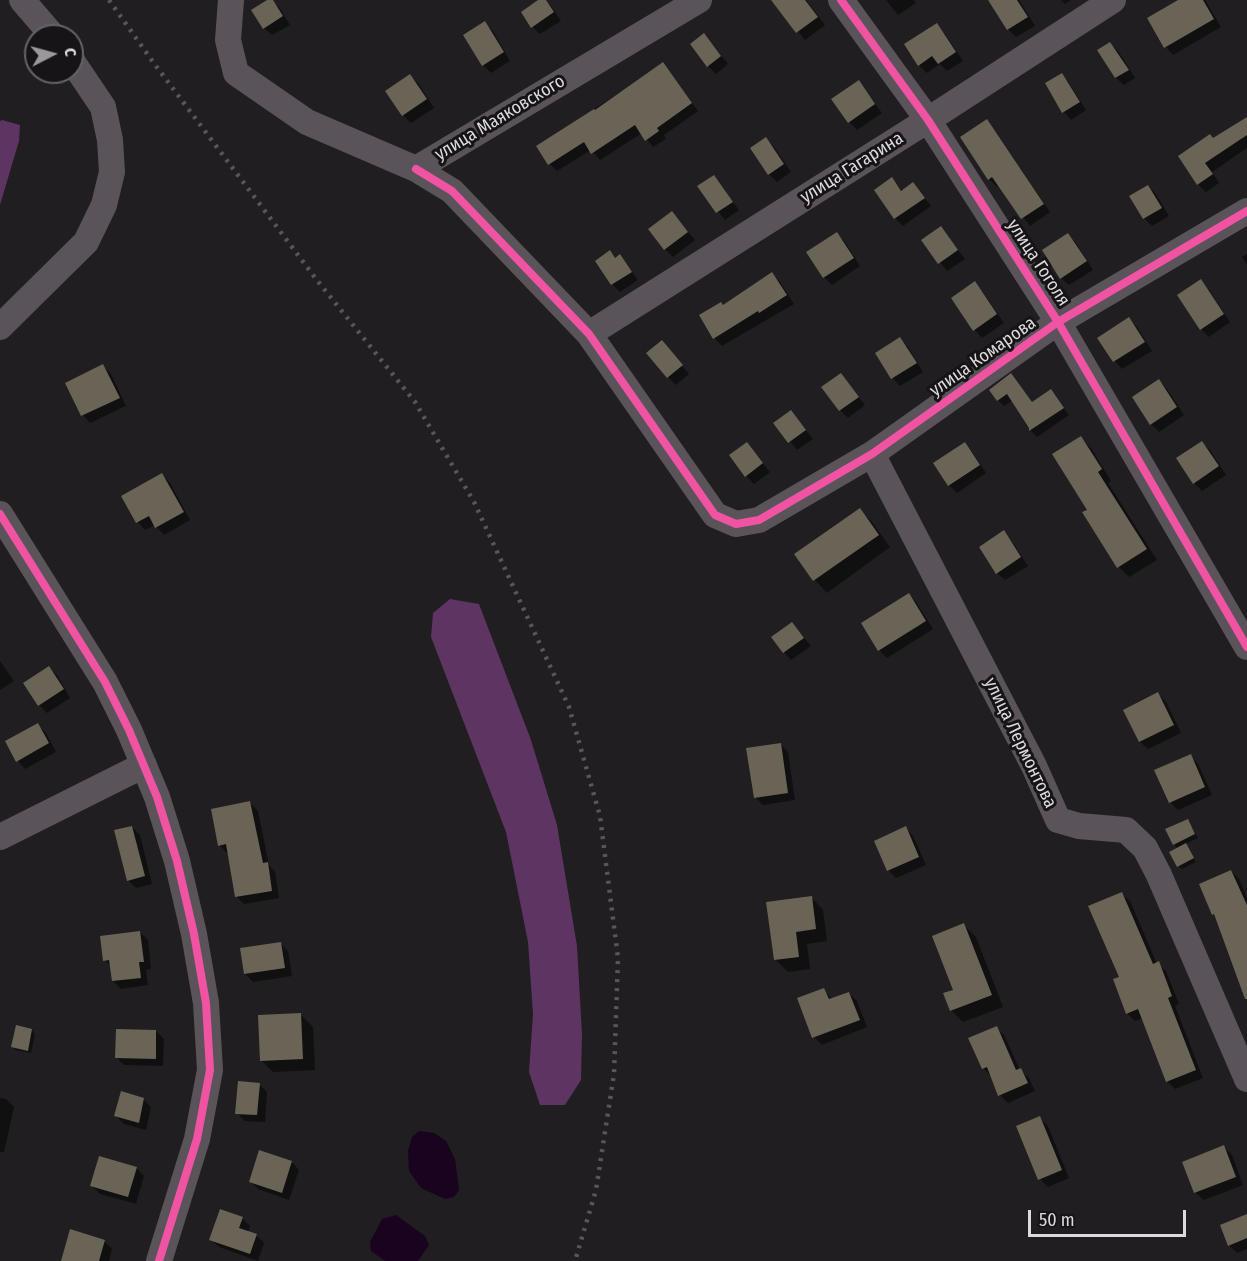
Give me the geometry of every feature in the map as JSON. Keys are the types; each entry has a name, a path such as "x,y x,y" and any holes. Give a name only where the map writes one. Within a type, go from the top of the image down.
{"street":[{"path":"22,0 43,24"},
{"name":"улица Маяковского","path":"231,0 228,40 236,73 307,122 416,169 699,0"},
{"name":"улица Гоголя","path":"841,0 928,120 1058,322 1247,647"},
{"name":"улица Гагарина","path":"590,334 1113,0"},
{"path":"0,327 86,242 104,205 112,172 111,140 103,107 84,79"},
{"path":"416,169 452,190 590,334"},
{"name":"улица Комарова","path":"590,334 715,515 736,524 759,520 872,454 1058,322 1247,211"},
{"name":"улица Лермонтова","path":"872,454 1034,765 1058,819 1079,826 1126,830 1145,848 1159,875 1247,1079"},
{"path":"0,514 105,681 144,765 174,850 194,934 206,1003 210,1070 197,1139 159,1261"},
{"path":"0,837 144,765"}],"shaded area":[{"path":"0,121 20,125 19,141 0,205"},
{"path":"450,599 479,604 531,740 557,825 577,946 582,1034 581,1080 565,1105 540,1105 529,1072 533,1014 528,942 506,832 431,637 433,613"},
{"path":"419,1131 434,1133 446,1141 455,1159 459,1190 454,1197 445,1199 421,1188 409,1171 408,1151 412,1137"},
{"path":"396,1215 425,1236 429,1245 418,1261 385,1261 371,1251 370,1242 382,1219"}],"building":[{"path":"267,0 273,0 283,16 263,29 251,10"},
{"path":"538,0 546,0 554,12 531,28 521,12"},
{"path":"771,0 805,0 818,17 796,33"},
{"path":"988,0 1017,0 1028,17 1007,30"},
{"path":"1178,0 1203,0 1214,19 1164,48 1147,18"},
{"path":"485,21 504,52 482,66 463,35"},
{"path":"937,23 956,52 938,64 932,56 918,66 904,44"},
{"path":"704,33 721,56 707,67 690,44"},
{"path":"1110,42 1129,70 1115,78 1097,50"},
{"path":"663,62 692,103 657,128 659,131 645,141 635,125 591,154 584,142 548,165 536,146 595,110"},
{"path":"1062,73 1080,102 1062,113 1045,83"},
{"path":"410,74 427,99 402,116 385,91"},
{"path":"859,80 875,104 848,123 831,99"},
{"path":"1247,117 1247,135 1205,163 1213,174 1197,185 1178,156 1210,134 1213,138"},
{"path":"987,119 1044,204 1021,219 992,177 988,180 960,137"},
{"path":"766,137 784,164 768,175 750,148"},
{"path":"714,175 733,202 716,213 697,186"},
{"path":"892,177 901,191 913,182 925,198 894,219 874,190"},
{"path":"1148,185 1162,208 1143,219 1129,196"},
{"path":"672,211 688,232 664,250 648,229"},
{"path":"941,226 958,250 938,264 921,240"},
{"path":"837,232 854,258 823,278 806,252"},
{"path":"1068,233 1087,261 1060,279 1042,250"},
{"path":"610,250 615,258 620,254 632,272 611,285 595,261"},
{"path":"772,272 787,295 713,339 699,315 721,302 723,305"},
{"path":"1201,279 1224,314 1200,330 1177,295"},
{"path":"975,281 997,314 973,331 951,298"},
{"path":"1129,317 1145,342 1113,362 1097,338"},
{"path":"900,337 917,363 891,379 875,353"},
{"path":"662,340 683,365 667,378 646,353"},
{"path":"103,364 120,398 81,416 65,383"},
{"path":"841,373 859,397 839,411 821,387"},
{"path":"1011,373 1032,402 1051,389 1064,408 1029,431 1007,394 997,401 989,390"},
{"path":"1159,379 1177,407 1150,425 1132,397"},
{"path":"791,410 806,430 788,443 773,423"},
{"path":"1081,436 1102,469 1098,472 1147,549 1117,568 1082,512 1087,510 1052,454"},
{"path":"1202,441 1219,466 1193,484 1176,458"},
{"path":"747,442 763,463 745,477 729,455"},
{"path":"965,442 980,465 948,486 933,463"},
{"path":"162,473 184,512 155,528 149,516 136,523 121,496"},
{"path":"860,508 879,535 813,581 794,554"},
{"path":"1004,530 1021,557 996,574 979,547"},
{"path":"909,593 926,621 878,651 861,623"},
{"path":"792,622 804,638 783,653 771,637"},
{"path":"49,666 64,689 38,706 23,683"},
{"path":"1158,692 1174,725 1139,742 1123,710"},
{"path":"38,723 49,743 16,762 5,741"},
{"path":"781,743 788,793 754,798 746,748"},
{"path":"1191,754 1205,787 1169,803 1154,770"},
{"path":"250,801 263,863 268,862 272,891 235,897 226,844 218,846 211,809"},
{"path":"1188,819 1195,834 1173,845 1165,829"},
{"path":"132,826 145,876 127,881 114,830"},
{"path":"906,826 919,857 887,871 874,841"},
{"path":"1186,843 1194,858 1177,867 1169,852"},
{"path":"1231,870 1247,905 1247,999 1245,999 1214,914 1212,915 1199,884"},
{"path":"1122,892 1153,964 1159,961 1172,996 1168,998 1196,1070 1166,1082 1138,1009 1126,1014 1113,979 1119,977 1088,906"},
{"path":"812,896 816,929 796,932 799,957 774,960 766,902"},
{"path":"964,923 992,995 950,1011 943,993 953,990 932,936"},
{"path":"140,931 144,962 139,962 141,978 112,981 109,960 103,961 100,936"},
{"path":"281,942 285,968 244,974 240,948"},
{"path":"824,988 829,999 849,992 860,1020 812,1038 797,998"},
{"path":"301,1013 303,1059 260,1061 258,1015"},
{"path":"16,1025 32,1029 28,1051 11,1047"},
{"path":"997,1026 1016,1070 1021,1068 1028,1083 998,1096 987,1067 982,1069 968,1038"},
{"path":"116,1029 156,1030 156,1059 115,1058"},
{"path":"238,1081 260,1083 257,1115 235,1114"},
{"path":"121,1091 144,1098 139,1123 114,1116"},
{"path":"1040,1116 1062,1170 1038,1180 1016,1126"},
{"path":"1224,1145 1236,1177 1194,1193 1182,1162"},
{"path":"259,1150 292,1161 282,1193 249,1182"},
{"path":"99,1156 137,1167 128,1197 90,1186"},
{"path":"220,1209 243,1217 239,1228 257,1234 250,1254 209,1240"},
{"path":"1247,1214 1247,1238 1228,1246 1220,1225"},
{"path":"70,1229 105,1240 99,1261 61,1261"}],"railway":[{"path":"109,0 316,279 415,402 474,502 569,707 600,816 618,958 614,1074 596,1190 575,1261"}],"cycle path":[{"path":"841,0 928,120 1058,322 1247,647"},
{"path":"416,169 452,191 589,334 715,515 736,524 759,520 872,454 1058,322 1247,211"},
{"path":"0,514 105,682 129,730 157,797 177,861 194,934 206,1003 210,1070 197,1139 159,1261"}]}
